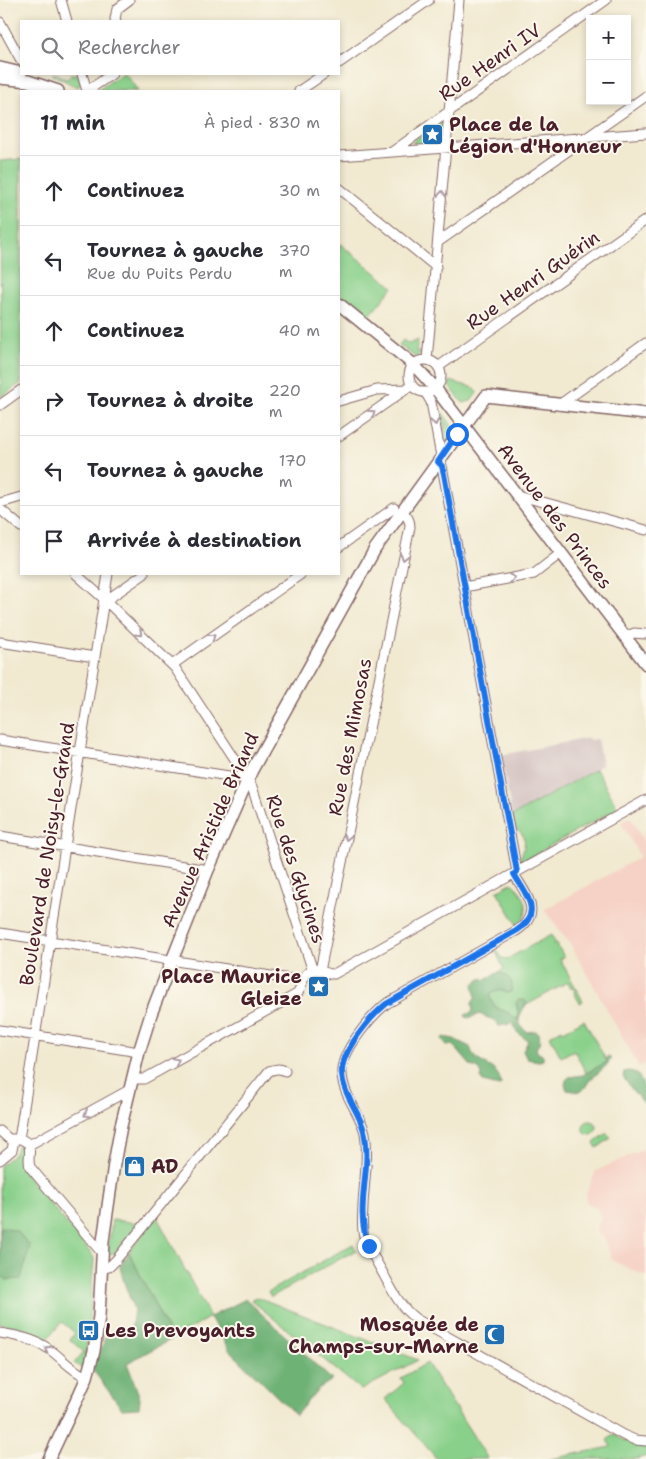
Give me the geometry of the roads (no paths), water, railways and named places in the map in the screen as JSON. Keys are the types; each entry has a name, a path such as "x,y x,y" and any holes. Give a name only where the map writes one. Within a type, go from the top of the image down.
{"street":[{"path":"61,0 67,20"},
{"path":"116,20 116,9 129,0"},
{"path":"340,62 429,0"},
{"path":"427,360 459,0"},
{"name":"Rue Henri IV","path":"392,152 606,0"},
{"path":"0,22 20,58"},
{"path":"0,78 16,73"},
{"path":"21,75 56,90"},
{"path":"27,75 43,78 68,90"},
{"path":"82,75 87,90"},
{"path":"88,90 111,75"},
{"path":"300,90 323,75"},
{"path":"438,242 646,96"},
{"path":"340,156 646,133"},
{"path":"340,189 436,267"},
{"name":"Rue Henri Guérin","path":"438,367 646,220"},
{"name":"Avenue des Princes","path":"340,305 414,365 435,388 646,664"},
{"path":"559,405 646,343"},
{"path":"409,387 410,375 414,365 427,360 438,367 441,376 435,388 423,392"},
{"path":"340,435 409,387"},
{"path":"340,401 377,390 409,387 423,392 430,398 515,873 531,903 531,912 524,924 516,931 386,1004 370,1020 350,1046 342,1070 346,1093 360,1119 365,1140 362,1222 364,1235 388,1284 407,1312 438,1332 623,1435 635,1440 646,1441"},
{"path":"0,405 20,391"},
{"name":"Avenue Aristide Briand","path":"49,1459 87,1377 94,1351 97,1334 102,1253 117,1144 139,1052 151,1014 208,870 248,779 376,549 392,527 398,510 441,458 486,396 559,405"},
{"path":"559,405 646,414"},
{"path":"517,496 646,530"},
{"path":"0,503 20,497"},
{"path":"0,509 20,526"},
{"path":"340,546 380,518 398,510"},
{"name":"Rue des Mimosas","path":"316,971 410,527 410,521 398,510"},
{"path":"380,518 392,527"},
{"path":"464,587 534,574 561,553"},
{"name":"Rue des Glycines","path":"77,575 172,665 248,779 316,971"},
{"name":"Boulevard de Noisy-le-Grand","path":"16,1139 50,941 108,575"},
{"path":"104,599 111,597 143,575"},
{"path":"172,665 300,575"},
{"path":"625,637 634,633 646,634"},
{"path":"0,642 95,657"},
{"path":"0,740 248,779"},
{"path":"30,1145 131,1085 297,994 306,974 316,971 330,974 336,973 646,800"},
{"path":"0,836 208,870"},
{"path":"0,933 296,980 303,979"},
{"path":"0,1030 139,1052"},
{"path":"101,1269 109,1267 116,1260 269,1071 276,1068 285,1071"},
{"path":"2,1134 26,1141 30,1145 28,1163 30,1167 102,1253"},
{"path":"0,1160 12,1150 16,1139"},
{"path":"0,1334 20,1336 41,1344 50,1349 78,1373 87,1377"}],"place":[{"name":"Place de la Légion d'Honneur","path":"433,135"},
{"name":"Place Maurice Gleize","path":"318,987"},
{"name":"AD","path":"135,1166"},
{"name":"Les Prevoyants","path":"89,1330"},
{"name":"Mosquée de Champs-sur-Marne","path":"495,1335"}]}
